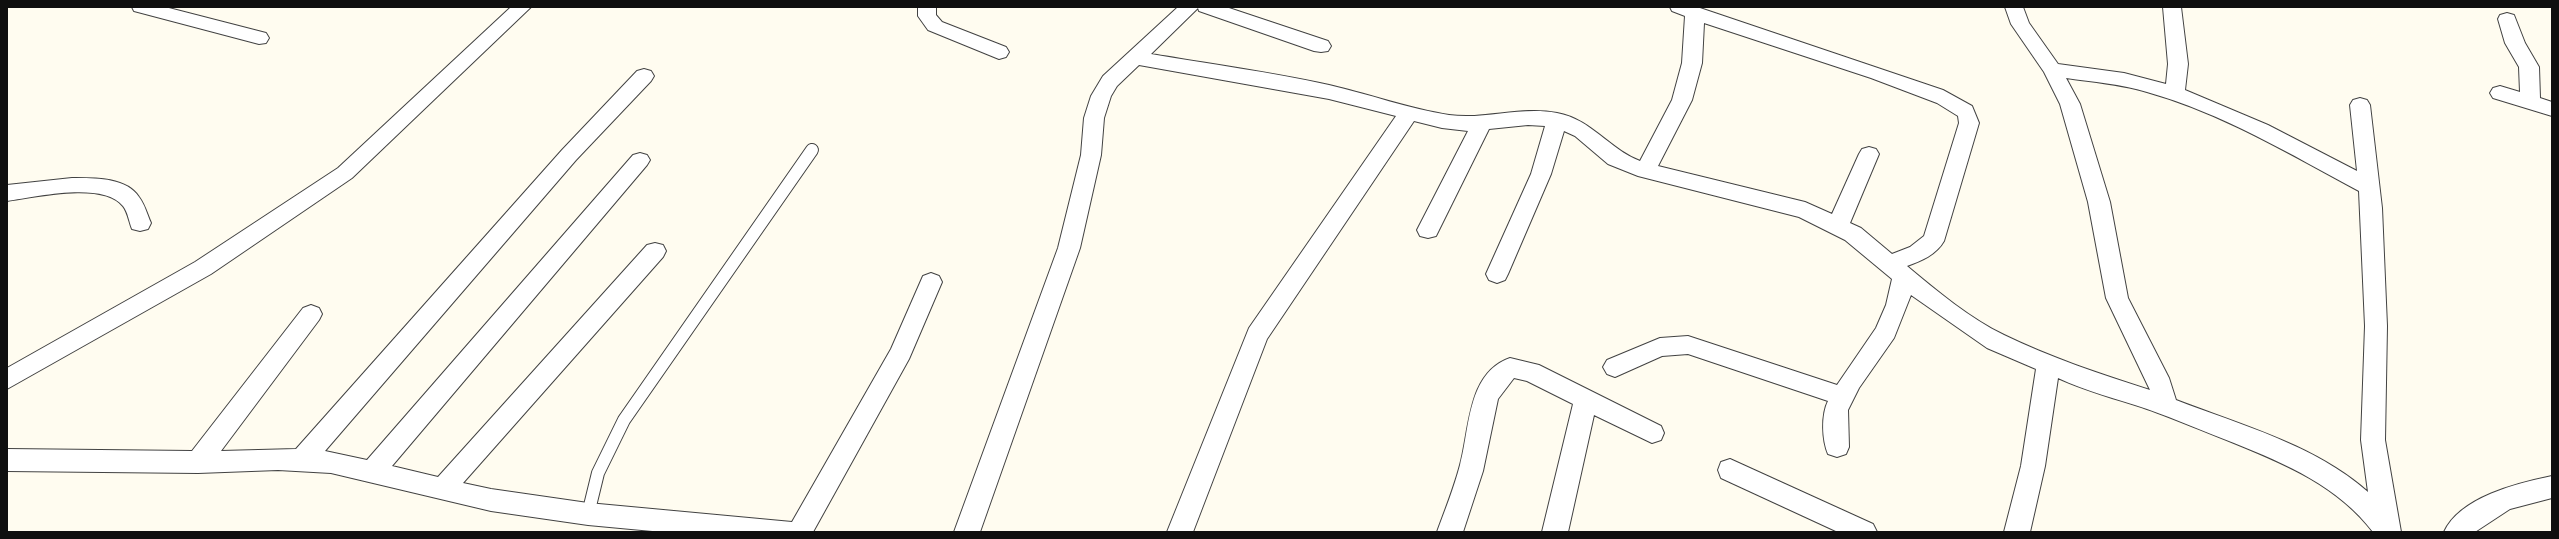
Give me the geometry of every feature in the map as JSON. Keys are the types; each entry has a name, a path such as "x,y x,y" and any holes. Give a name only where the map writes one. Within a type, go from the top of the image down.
{"street":[{"path":"141,7 259,38"},
{"path":"7,379 203,268 345,173 522,7"},
{"path":"928,7 927,16 935,26 999,52"},
{"path":"967,532 1069,248 1089,162 1094,118 1101,96 1110,80 1136,58 1189,7"},
{"path":"1206,7 1322,46"},
{"path":"2014,7 2020,24 2030,42 2052,70 2070,104 2099,202 2117,298 2122,313 2160,382 2166,407"},
{"path":"2172,7 2178,64 2175,94"},
{"path":"1645,171 1682,100 1692,63 1687,10 1715,22 1806,48 1875,72 1946,100 1964,110 1969,123 1959,151 1940,223 1933,241 1897,270"},
{"path":"2507,19 2515,43 2529,67 2530,102"},
{"path":"1136,58 1330,92 1442,121 1481,124 1528,118 1556,120 1582,131 1615,159 1645,171 1805,210 1853,234 1931,299 1995,341 2048,364 2283,452 2324,473 2361,500 2387,530"},
{"path":"2052,70 2123,80 2175,94 2269,135 2369,187"},
{"path":"302,460 564,161 644,76"},
{"path":"2500,93 2552,109"},
{"path":"2360,105 2369,187 2376,326 2373,440 2387,530"},
{"path":"1180,532 1256,335 1409,112"},
{"path":"1497,274 1541,174 1556,120"},
{"path":"1428,230 1481,124"},
{"path":"1838,226 1869,154"},
{"path":"372,471 640,160"},
{"path":"7,193 98,185 120,190 131,200 140,223"},
{"path":"443,488 655,251"},
{"path":"1836,447 1836,410 1842,396 1886,332 1897,305 1897,270"},
{"path":"800,532 901,352 931,282"},
{"path":"198,462 312,314"},
{"path":"1614,367 1660,347 1688,345 1842,396"},
{"path":"2017,532 2033,466 2048,364"},
{"path":"1450,532 1474,460 1482,405 1502,374 1510,368 1520,369 1652,433"},
{"path":"1555,532 1586,400"},
{"path":"7,460 198,462 278,459 331,462 491,500 588,514 787,532"},
{"path":"1730,470 1864,532"},
{"path":"2457,532 2483,508 2520,494 2552,487"}],"lane":[{"path":"588,514 598,473 624,420 812,150"}]}
